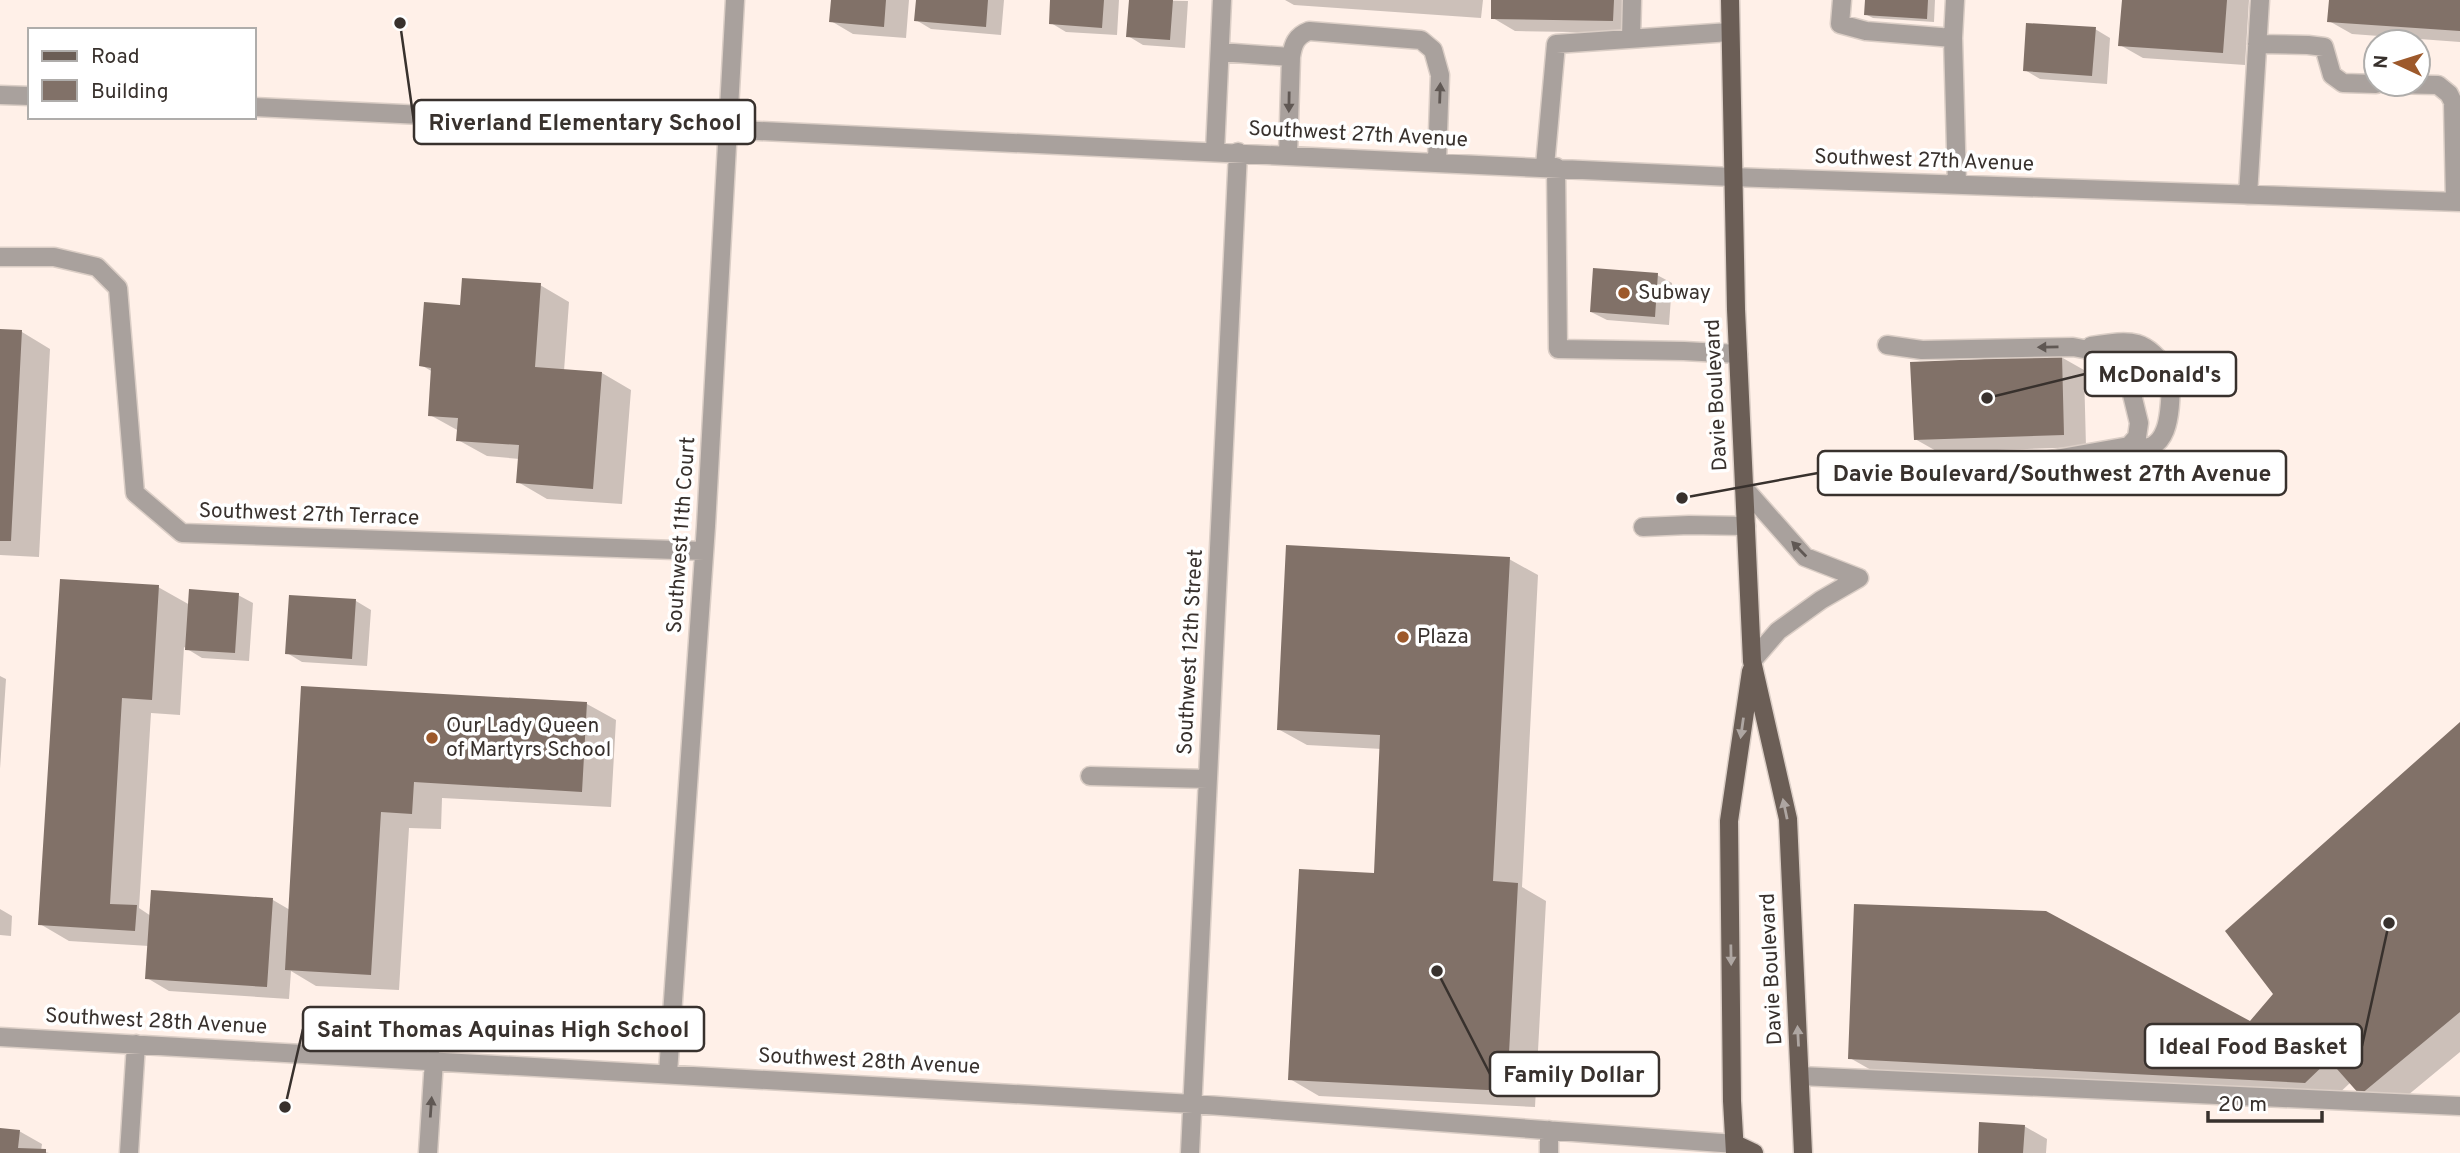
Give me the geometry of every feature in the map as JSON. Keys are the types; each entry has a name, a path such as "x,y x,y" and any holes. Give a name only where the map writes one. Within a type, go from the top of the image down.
{"main road":[{"name":"Davie Boulevard","path":"1730,0 1732,177 1752,661 1788,819 1803,1153"},
{"name":"Davie Boulevard","path":"1735,1149 1732,1101 1729,821 1752,661"},
{"path":"1735,1149 1754,1153"}],"street":[{"name":"Southwest 11th Court","path":"668,1073 704,551 735,0"},
{"path":"1214,151 1222,0"},
{"path":"1631,39 1632,0"},
{"path":"1842,0 1840,24 1866,31 1953,38"},
{"path":"1955,0 1953,38 1957,185"},
{"path":"2248,195 2260,0"},
{"path":"1288,155 1293,45 1300,35 1309,31 1421,40 1433,50 1440,75 1437,161"},
{"path":"1730,32 1556,44 1550,167 1558,349 1738,354"},
{"path":"2257,44 2308,44 2324,47 2332,75 2343,83 2362,84"},
{"path":"1220,52 1291,57"},
{"path":"2432,85 2438,85 2449,94 2453,102 2457,202"},
{"path":"0,95 28,96"},
{"name":"Southwest 27th Avenue","path":"256,107 1732,177 2457,202"},
{"name":"Southwest 12th Street","path":"1190,1153 1238,152"},
{"name":"Southwest 27th Terrace","path":"0,257 54,257 97,267 118,288 135,493 182,533 704,551"},
{"path":"1887,345 1923,350 2077,348 2127,340 2155,353 2171,374 2166,433 2152,447 2129,446 2044,461 1961,482"},
{"path":"2077,348 2110,354 2127,374 2139,424 2137,437 2129,446"},
{"path":"1745,488 1805,557 1859,578 1821,600 1778,631 1752,661"},
{"path":"1643,527 1746,526"},
{"path":"1090,776 1208,779"},
{"name":"Southwest 28th Avenue","path":"0,1037 1192,1104 1549,1130 1735,1149"},
{"path":"129,1153 136,1044"},
{"path":"428,1153 434,1060"},
{"path":"1800,1076 2460,1106"},
{"path":"1549,1130 1549,1153"}],"building":[{"path":"831,0 886,0 884,27 829,22"},
{"path":"916,0 988,0 986,27 914,21"},
{"path":"1050,0 1104,0 1102,28 1049,24"},
{"path":"1129,0 1173,0 1170,40 1126,37"},
{"path":"1491,0 1614,0 1613,21 1491,19"},
{"path":"1865,0 1928,0 1927,19 1864,15"},
{"path":"2122,0 2227,0 2223,53 2118,46"},
{"path":"2329,0 2460,0 2460,31 2327,22"},
{"path":"2026,23 2096,27 2092,76 2023,71"},
{"name":"Subway","path":"1593,268 1658,273 1655,317 1590,312"},
{"path":"462,278 541,283 535,367 602,372 593,489 516,483 519,445 456,441 458,418 428,416 431,368 419,366 424,302 460,305"},
{"path":"0,329 22,330 11,541 0,541"},
{"path":"2062,356 2064,435 1914,440 1910,362"},
{"path":"1286,545 1510,557 1493,881 1518,883 1507,1091 1288,1080 1299,869 1374,873 1380,735 1277,730"},
{"path":"60,579 159,585 152,700 122,698 110,904 137,905 135,931 38,925"},
{"path":"189,589 239,593 235,653 185,650"},
{"path":"289,595 356,599 352,659 285,654"},
{"path":"301,686 587,702 582,792 414,782 412,814 381,812 371,975 285,970"},
{"path":"2460,722 2460,1012 2360,1095 2329,1060 2305,1083 1848,1059 1854,904 2046,911 2250,1021 2273,994 2225,931"},
{"path":"151,890 273,898 267,987 145,979"},
{"path":"1979,1122 2025,1125 2023,1153 1978,1153"},
{"path":"0,1128 20,1130 18,1148 46,1149 46,1153 0,1153"}],"place":[{"name":"Riverland Elementary School","path":"400,23"},
{"name":"Subway","path":"1624,293"},
{"name":"McDonald's","path":"1987,398"},
{"name":"Davie Boulevard/Southwest 27th Avenue","path":"1682,498"},
{"name":"Plaza","path":"1403,637"},
{"name":"Our Lady Queen of Martyrs School","path":"432,738"},
{"name":"Ideal Food Basket","path":"2389,923"},
{"name":"Family Dollar","path":"1437,971"},
{"name":"Saint Thomas Aquinas High School","path":"285,1107"}]}
